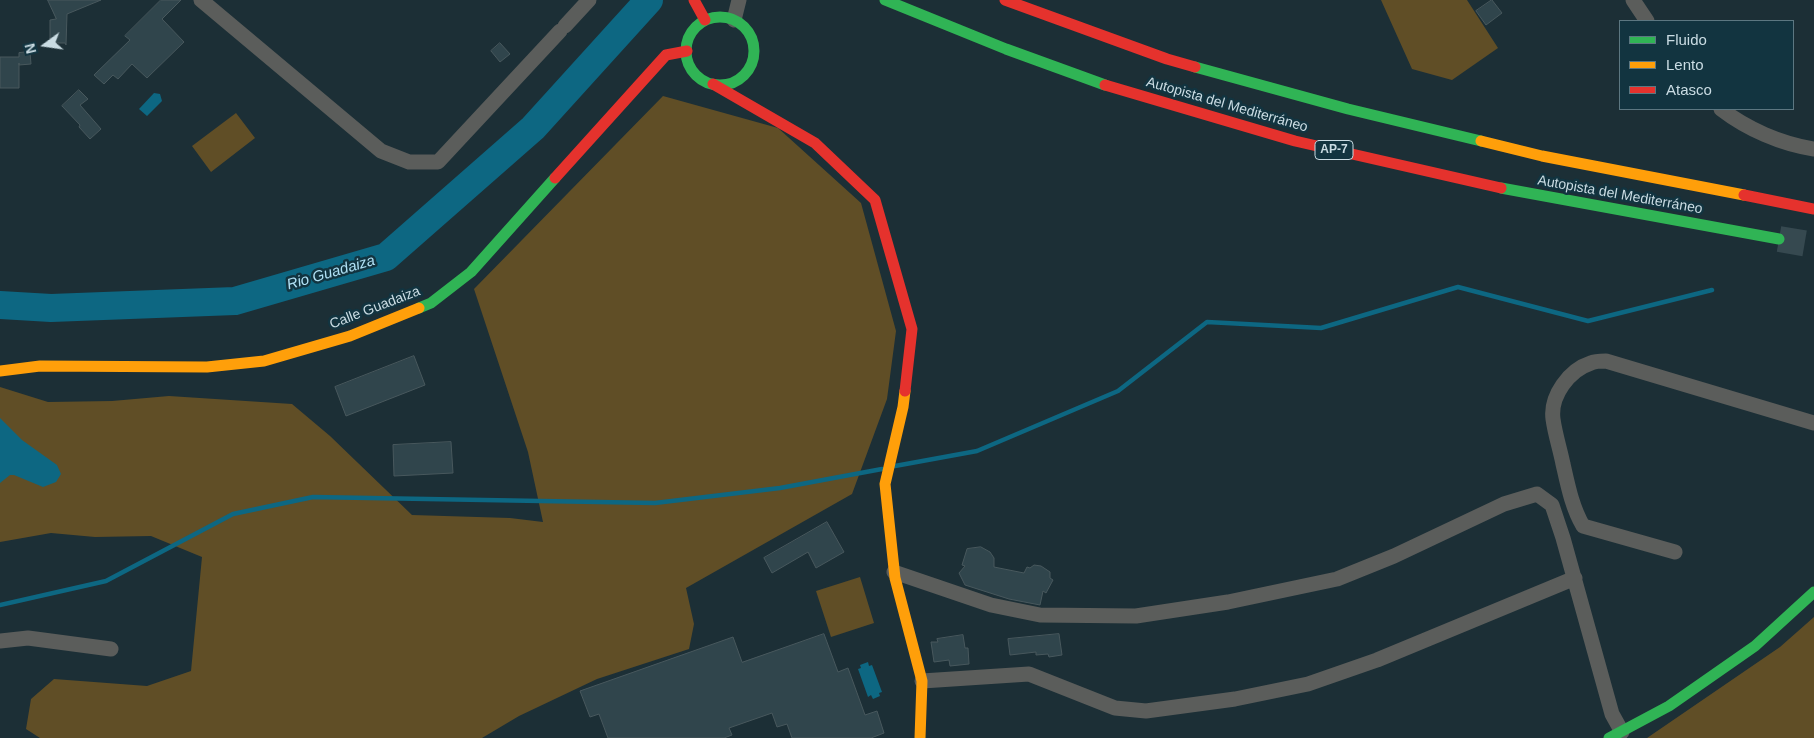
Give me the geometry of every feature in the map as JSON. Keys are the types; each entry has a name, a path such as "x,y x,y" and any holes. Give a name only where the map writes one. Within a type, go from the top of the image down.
{"main road":[{"name":"Autopista del Mediterráneo","path":"885,0 1006,49 1112,86 1295,141 1493,187 1779,239"},
{"name":"Autopista del Mediterráneo","path":"1005,0 1168,59 1348,109 1542,156 1814,209"},
{"path":"695,3 705,20"},
{"path":"713,84 724,85 735,82 744,76 754,56 754,45 750,35 743,26 734,20 720,17 705,20 692,33 687,51 689,62 694,72 703,80 815,143 876,200 912,329 903,407 885,484 894,572 922,681 920,738"},
{"name":"Calle Guadaiza","path":"0,371 40,366 206,367 264,362 350,336 431,303 471,272 666,55 687,51"},
{"path":"1615,735 1669,706 1755,646 1814,592"}],"street":[{"path":"201,0 381,151 409,162 438,162 589,0"},
{"path":"734,20 739,0"},
{"path":"1633,0 1645,20"},
{"path":"1723,110 1747,126 1798,147 1814,149"},
{"path":"1675,552 1583,526 1576,514 1571,498 1553,419 1553,404 1560,389 1570,376 1591,362 1606,361 1814,423"},
{"path":"894,572 990,605 1040,615 1136,616 1228,602 1338,578 1394,556 1504,504 1537,494 1552,505 1563,538 1612,714 1615,735"},
{"path":"1563,538 1583,526"},
{"path":"922,681 1029,674 1115,708 1146,711 1235,699 1308,684 1378,660 1575,578"},
{"path":"0,641 28,638 111,649"}],"shaded area":[{"path":"1381,0 1467,0 1498,48 1452,80 1412,69"},
{"path":"663,96 778,128 861,203 896,331 887,399 852,494 686,588 694,624 689,649 597,679 519,716 482,738 40,738 26,729 31,699 54,679 147,686 191,671 202,557 151,536 95,537 51,533 0,542 0,387 48,402 112,401 169,396 292,404 330,436 412,515 510,518 543,522 528,452 474,289"},
{"path":"236,113 255,138 211,172 192,146"},
{"path":"860,577 874,623 831,637 816,591"},
{"path":"1814,617 1814,738 1647,738 1780,647"}],"water":[{"path":"154,93 160,94 162,101 147,116 139,109"},
{"path":"0,418 22,440 57,465 61,474 56,482 43,487 10,475 0,483"},
{"path":"868,662 869,666 872,665 882,692 879,693 880,696 873,699 871,695 868,697 858,669 861,668 860,665"}],"building":[{"path":"48,0 101,0 67,14 66,45 65,43 55,43 50,39 50,20 56,19"},
{"path":"161,0 181,0 162,19 184,42 147,78 132,64 118,79 113,75 104,84 94,75 130,40 125,36"},
{"path":"1492,0 1502,13 1486,25 1476,11"},
{"path":"500,43 510,54 500,62 491,51"},
{"path":"30,52 31,64 19,65 19,88 0,88 0,57 19,57 19,53"},
{"path":"79,90 88,99 80,105 101,129 90,139 62,106"},
{"path":"414,356 425,385 346,416 335,387"},
{"path":"451,442 453,473 394,476 393,445"},
{"path":"827,522 844,552 816,568 808,552 772,573 764,558"},
{"path":"981,547 990,552 994,558 994,567 1024,573 1027,567 1030,568 1034,565 1041,566 1050,572 1050,578 1053,580 1046,593 1043,591 1040,605 1009,599 965,585 959,573 965,566 962,565 967,549"},
{"path":"824,634 838,672 848,668 865,715 877,711 884,733 871,738 792,738 787,724 777,727 772,713 729,728 732,735 724,738 608,738 599,714 590,717 580,691 733,637 742,662"},
{"path":"1059,634 1062,655 1049,657 1048,654 1036,655 1036,652 1010,655 1008,639"},
{"path":"963,635 965,648 968,648 969,664 950,666 949,660 934,662 931,642 938,642 937,639"}],"waterway":[{"name":"Rio Guadaiza","path":"0,305 51,308 235,301 386,257 533,128 649,0"},
{"path":"895,466 977,451 1118,391 1207,322 1321,328 1458,287 1588,321 1712,290"},
{"path":"0,605 106,581 233,514 313,497 655,503 780,488 882,469"}],"tunnel":[{"path":"1779,239 1814,245"}],"traffic: fast":[{"path":"885,0 1006,49 1105,85"},
{"path":"720,17 733,20 744,27 751,38 754,51 751,64 744,75 733,82 720,85 707,82 696,75 689,64 686,51 689,38 696,27 707,20 720,17"},
{"path":"1195,67 1348,109 1481,141"},
{"path":"419,308 431,303 471,272 555,178"},
{"path":"1501,188 1779,239"},
{"path":"1609,738 1669,706 1755,646 1814,592"}],"traffic: slow":[{"path":"1481,141 1542,156 1744,195"},
{"path":"0,371 40,366 207,367 264,361 350,336 419,308"},
{"path":"905,391 885,484 895,578 922,681 920,738"}],"traffic: jam":[{"path":"694,0 705,20"},
{"path":"1005,0 1167,59 1195,67"},
{"path":"555,178 666,55 687,51"},
{"path":"713,84 815,143 875,200 912,329 905,391"},
{"path":"1105,85 1295,141 1501,188"},
{"path":"1744,195 1814,209"}]}
